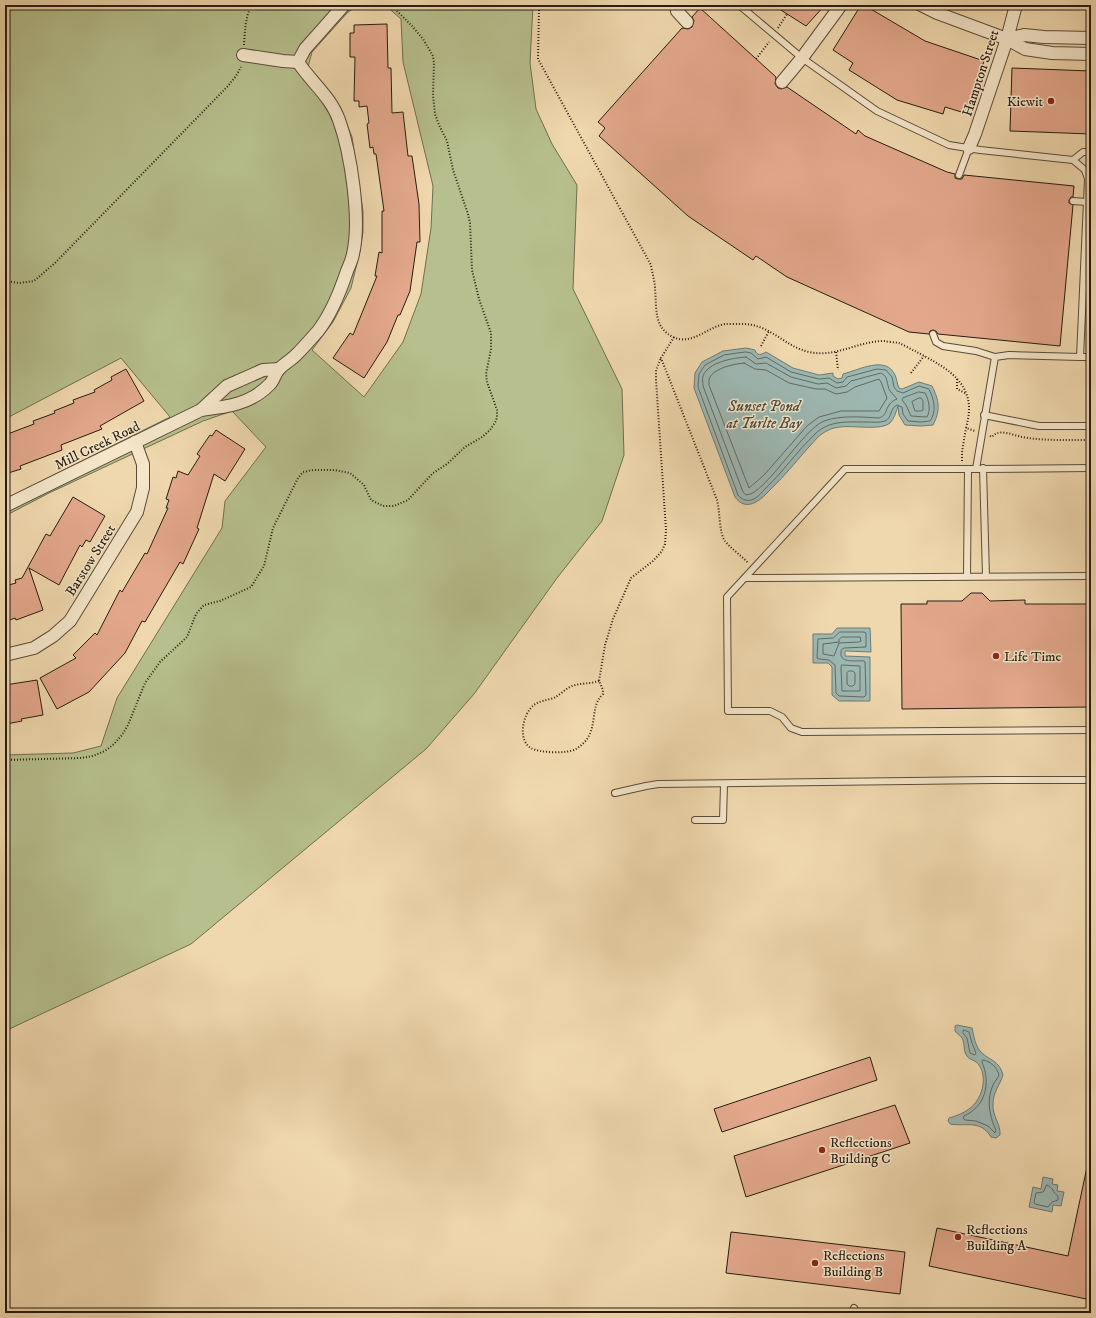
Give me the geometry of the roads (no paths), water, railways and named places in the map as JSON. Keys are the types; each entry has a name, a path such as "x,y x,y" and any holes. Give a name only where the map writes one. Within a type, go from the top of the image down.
{"street":[{"path":"243,55 298,62 305,48 344,5"},
{"path":"676,5 677,11 687,22"},
{"path":"782,82 802,58 841,5"},
{"path":"921,5 937,13 1008,39 1025,49 1052,53 1091,54"},
{"name":"Hampton Street","path":"969,148 976,134 1008,39 1016,5"},
{"path":"1008,39 1024,35 1091,38"},
{"name":"Mill Creek Road","path":"201,410 234,406 261,393 272,382 279,369 295,356 318,330 335,304 354,254 356,226 354,188 345,136 339,118 330,101 298,62"},
{"name":"Mill Creek Road","path":"5,506 201,410 227,386 263,370 279,369"},
{"name":"Barstow Street","path":"5,655 34,648 53,636 70,621 137,512 143,488 143,464 135,442"}],"lane":[{"path":"739,5 802,58 877,111 949,145 1073,160 1085,170 1090,179 1087,202 1080,357"},
{"path":"959,175 969,148"},
{"path":"1073,160 1083,152 1091,152"},
{"path":"1073,201 1087,202"},
{"path":"933,334 936,342 943,346 976,351 996,358 1008,355 1091,358"},
{"path":"976,469 984,415 996,358"},
{"path":"984,415 1039,426 1091,426"},
{"path":"984,468 986,576"},
{"path":"1091,468 845,469 727,597 728,712 770,711 782,718 791,728 802,732 1091,730"},
{"path":"967,576 968,469"},
{"path":"745,578 1091,576"},
{"path":"615,793 658,784 1091,780"},
{"path":"695,820 723,820 724,784"}],"water":[{"name":"Sunset Pond at Turlte Bay","path":"746,348 755,350 759,354 766,352 793,368 819,375 833,373 833,376 838,379 842,378 843,374 864,367 879,365 885,366 891,369 895,375 899,388 902,389 919,382 932,386 938,401 936,420 933,425 905,425 899,415 898,406 893,420 886,425 880,427 840,427 828,430 818,437 762,498 753,504 744,504 735,497 694,388 695,373 702,362 723,351"},
{"path":"837,628 870,628 871,652 845,651 845,656 870,657 870,701 839,701 832,695 832,667 828,663 813,663 813,634 832,634"},
{"path":"957,1025 972,1028 977,1047 984,1055 999,1066 1003,1075 993,1100 993,1108 1000,1131 1000,1135 996,1138 991,1137 987,1131 977,1126 950,1124 948,1121 949,1118 965,1112 974,1105 980,1095 983,1082 982,1070 976,1062 967,1056 962,1038 955,1031 955,1026"},
{"path":"1043,1177 1053,1179 1052,1184 1058,1185 1057,1191 1064,1192 1061,1206 1053,1205 1052,1212 1029,1207 1033,1187 1041,1189"}],"place":[{"name":"Kiewit","path":"1051,101"},
{"name":"Life Time","path":"996,656"},
{"name":"Reflections Building C","path":"822,1150"},
{"name":"Reflections Building A","path":"958,1237"},
{"name":"Reflections Building B","path":"815,1263"}]}
